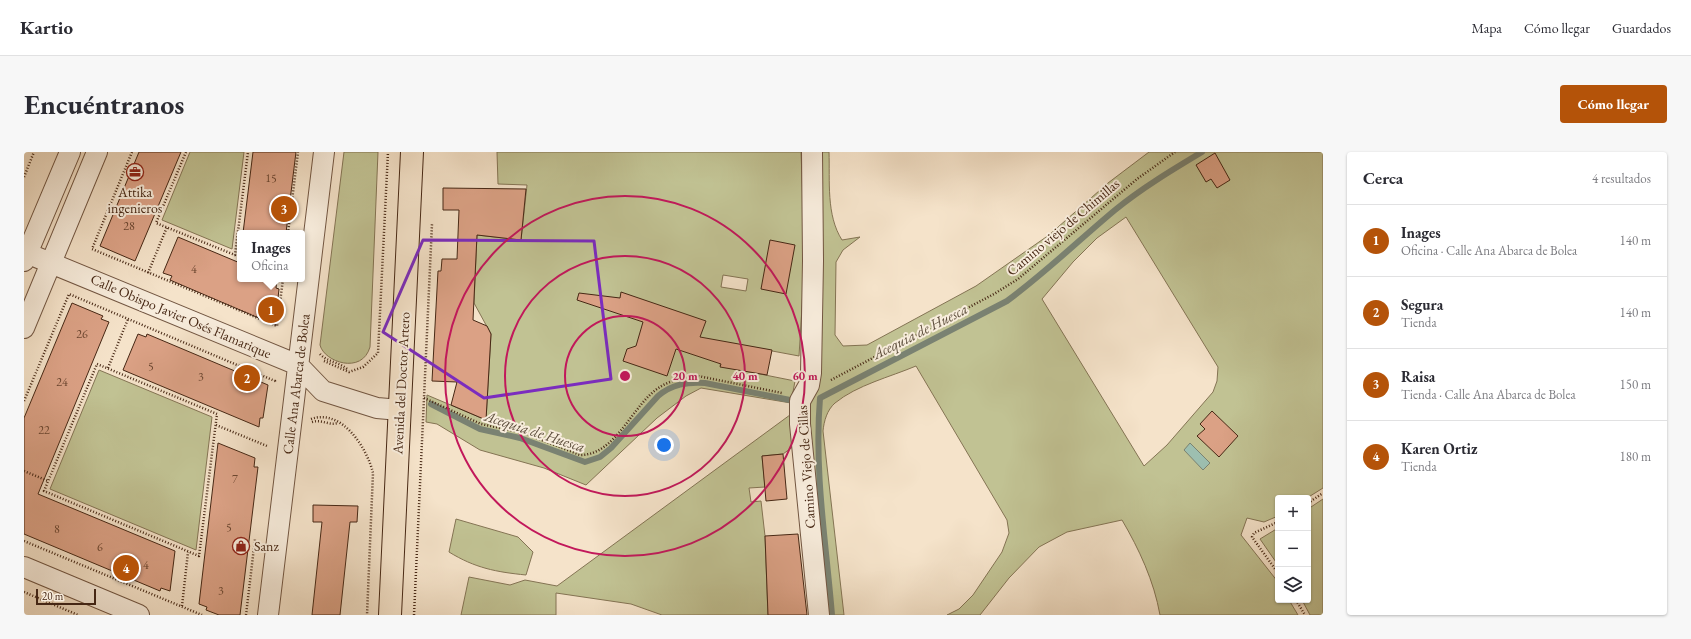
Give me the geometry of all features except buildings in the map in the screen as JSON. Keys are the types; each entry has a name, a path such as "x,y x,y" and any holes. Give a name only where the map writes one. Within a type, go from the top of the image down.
{"main road":[{"name":"Avenida del Doctor Artero","path":"390,615 412,152"}],"street":[{"path":"25,255 70,152"},
{"path":"24,328 97,152"},
{"name":"Calle Ana Abarca de Bolea","path":"268,615 324,152"},
{"name":"Camino Viejo de Cillas","path":"812,152 811,373 800,401 800,424 818,615"},
{"name":"Calle Obispo Javier Osés Flamarique","path":"25,255 51,263 298,365 323,390 377,408 400,410"},
{"path":"24,567 139,615"}],"path":[{"path":"24,177 34,152"},
{"path":"132,152 92,249 277,326 283,282"},
{"path":"186,152 156,223 235,255 237,248"},
{"path":"240,230 248,152"},
{"path":"288,230 298,152"},
{"path":"349,372 362,367 378,353 388,152"},
{"name":"Camino viejo de Chimillas","path":"805,391 830,380 994,294 1018,279 1137,179 1175,152"},
{"path":"414,615 432,223"},
{"path":"148,273 167,227"},
{"path":"24,401 68,294 275,381 274,388"},
{"path":"108,368 128,319"},
{"path":"97,364 217,414 216,425 199,556 44,491 97,364"},
{"path":"424,398 481,424 524,433 580,455 597,452 617,435 649,397 660,387 686,377 698,376 805,391"},
{"path":"306,424 310,420 322,417 339,423 358,438 370,461 373,473 367,615"},
{"path":"216,425 267,446"},
{"path":"266,453 268,439"},
{"path":"24,471 48,481"},
{"path":"1311,501 1323,494"},
{"path":"1275,523 1259,529 1252,537 1275,569"},
{"path":"246,615 255,536"},
{"path":"24,541 202,615"},
{"path":"182,606 188,552"},
{"path":"24,592 78,615"},
{"path":"1298,603 1305,615"},
{"path":"66,615 68,611"}],"highlighted area":[{"path":"423,240 594,241 611,379 484,398 383,332"}],"green space":[{"path":"190,152 244,152 232,249 162,220"},
{"path":"344,152 378,152 370,347 366,356 359,361 352,363 344,363 335,360 323,351 320,345"},
{"path":"497,152 801,152 805,257 799,356 724,342 720,366 795,381 791,403 701,388 686,396 657,418 586,485 544,468 480,450 437,424 426,422 427,395 486,420 491,334 474,303 477,235 521,240 527,185 498,184","holes":["723,275 748,279 746,291 721,287"]},
{"path":"818,152 829,152 831,209 837,230 842,240 860,237 843,250 836,262 835,335 843,346 867,345 976,286 1049,235 1108,183 1149,152 1323,152 1323,488 1311,496 1275,495 1275,517 1264,522 1247,518 1241,535 1275,578 1275,603 1291,603 1298,615 1160,615 1150,578 1134,542 1122,520 1067,532 1039,547 1009,578 980,615 947,615 959,609 973,595 1002,552 1009,533 1007,520 916,366 853,391 835,403 826,416 823,431 844,615 826,615 805,421","holes":["1126,217 1218,367 1217,381 1213,392 1167,445 1144,466 1042,299 1073,262 1097,238"]},
{"path":"99,370 212,417 196,550 50,489"},
{"path":"794,412 794,446 783,454 762,456 765,487 749,488 751,502 761,501 765,536 768,615 662,615 631,604 556,593 556,615 461,615 469,577 510,585 525,580 557,586"},
{"path":"1323,499 1323,615 1310,615 1304,603 1311,603 1311,507"},
{"path":"456,519 518,537 533,552 526,575 477,566 449,552"},
{"path":"1275,530 1275,561 1260,539"}],"shaded area":[{"path":"1190,443 1210,463 1203,470 1184,450"}],"waterway":[{"name":"Acequia de Huesca","path":"832,615 818,452 820,398 1007,301 1125,202 1202,152"},
{"name":"Acequia de Huesca","path":"431,404 480,429 520,438 585,462 600,457 611,448 658,396 674,386 692,383 705,383 795,401"}],"place":[{"name":"Attika ingenieros","path":"135,172"},
{"name":"Raisa","path":"284,209"},
{"name":"Inages","path":"271,310"},
{"name":"Segura","path":"247,378"},
{"name":"Sanz","path":"241,546"},
{"name":"Karen Ortiz","path":"126,568"}]}
